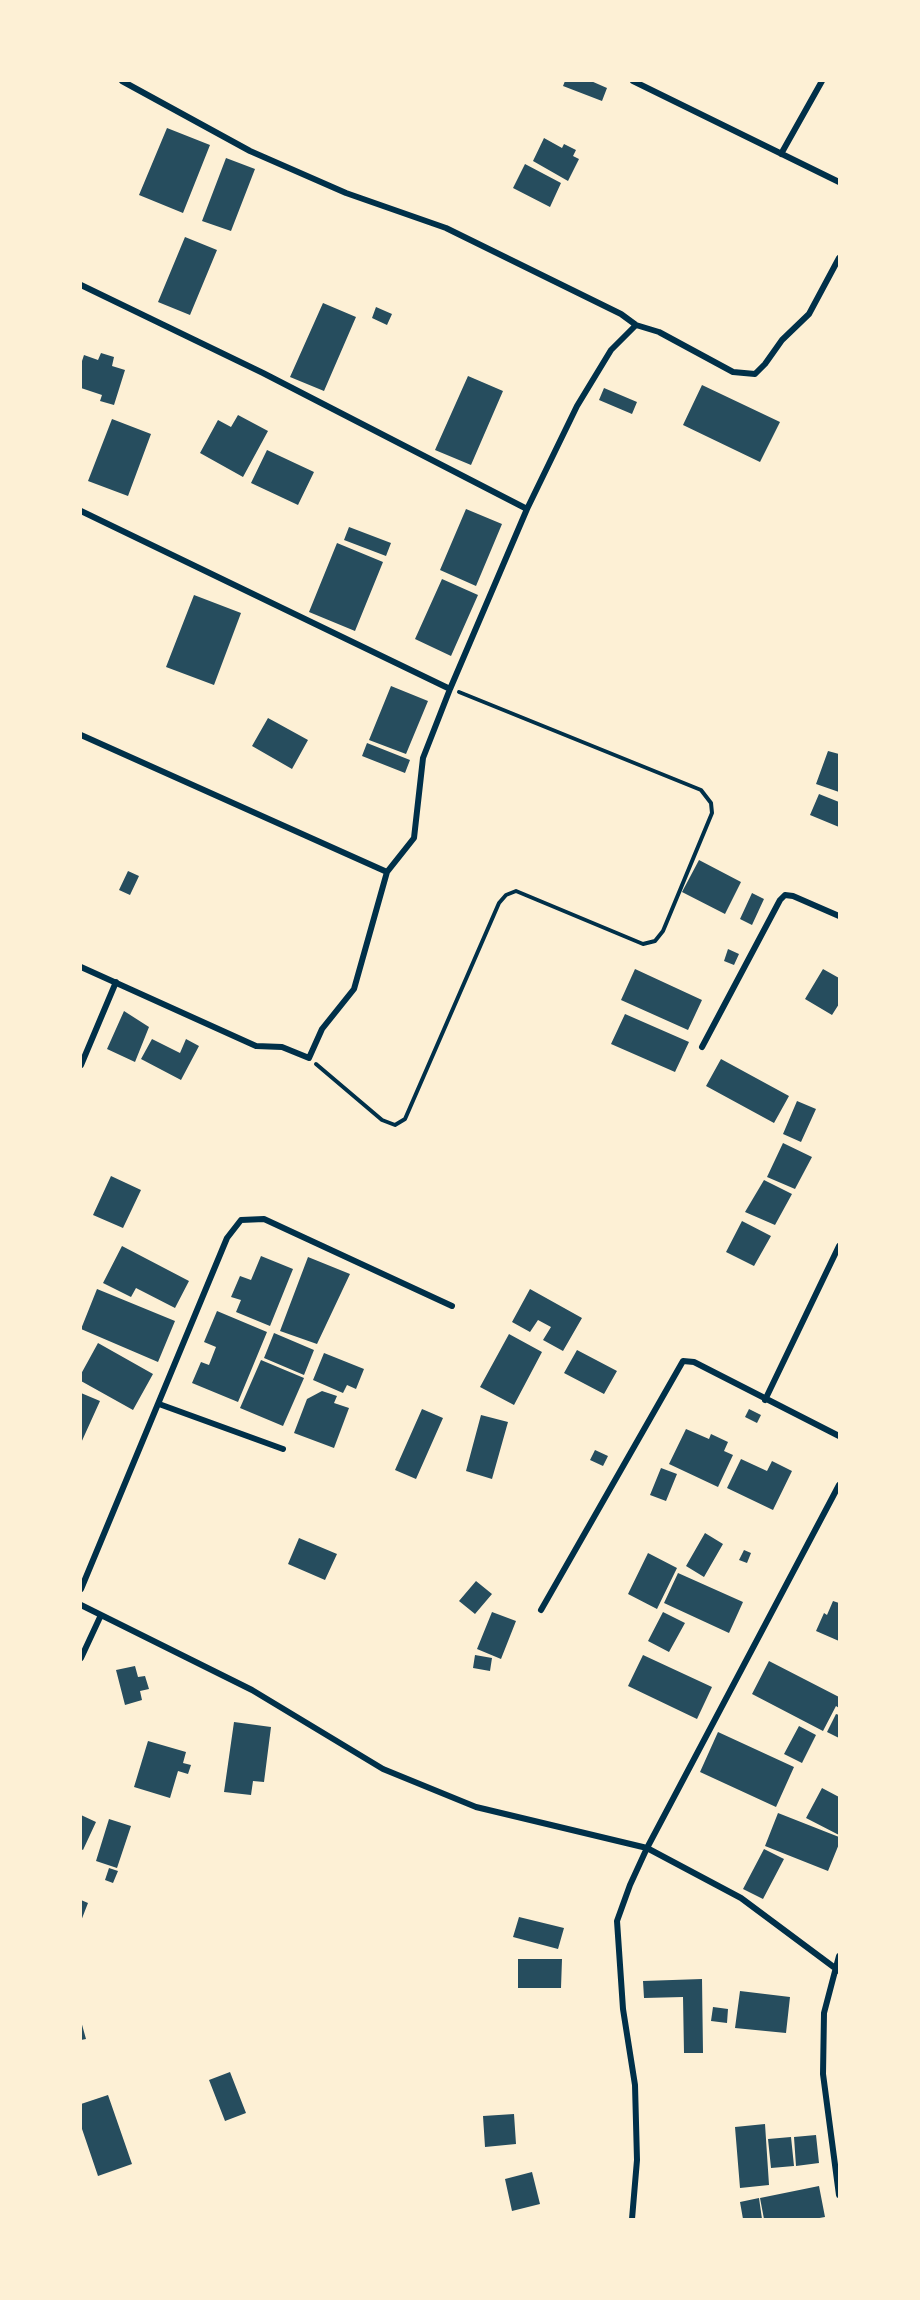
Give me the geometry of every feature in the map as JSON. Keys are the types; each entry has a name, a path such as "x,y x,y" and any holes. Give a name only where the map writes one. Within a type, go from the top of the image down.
{"street":[{"path":"122,81 250,151 346,193 446,228 621,314 636,325 659,332 733,372 755,374 765,364 782,340 809,314 839,258"},
{"path":"633,81 839,183"},
{"path":"781,154 822,81"},
{"path":"81,285 263,373 527,509"},
{"path":"81,967 256,1046 282,1047 309,1058 322,1029 354,988 387,873 414,838 423,758 527,509 577,406 611,350 636,325"},
{"path":"81,511 450,689"},
{"path":"81,735 387,873"},
{"path":"702,1047 780,900 785,895 793,896 839,916"},
{"path":"81,1065 116,982"},
{"path":"81,1589 227,1238 241,1220 264,1219 452,1306"},
{"path":"765,1400 839,1246"},
{"path":"541,1610 682,1361 694,1362 839,1436"},
{"path":"159,1404 283,1449"},
{"path":"632,2219 637,2160 635,2085 623,2009 617,1921 647,1848 839,1485"},
{"path":"81,1605 252,1690 383,1769 476,1807 647,1848 741,1898 837,1971"},
{"path":"81,1658 101,1616"},
{"path":"839,1956 837,1971 824,2013 823,2074 839,2195"}],"path":[{"path":"309,1058 382,1120 395,1125 405,1119 499,903 506,895 516,891 643,944 655,941 663,931 712,813 711,803 701,790 450,689"}],"building":[{"path":"565,81 591,81 607,88 602,101 563,86"},
{"path":"167,128 210,145 183,213 139,195"},
{"path":"544,138 562,148 564,144 576,150 573,156 579,159 568,181 533,161"},
{"path":"226,158 255,169 231,231 202,221"},
{"path":"525,164 561,183 550,207 513,188"},
{"path":"185,237 217,250 190,315 158,302"},
{"path":"323,303 356,317 324,391 290,377"},
{"path":"376,307 392,314 387,325 372,318"},
{"path":"101,353 114,357 112,366 125,370 114,405 100,401 102,395 81,388 81,364 84,355 98,360"},
{"path":"468,376 503,391 471,465 435,450"},
{"path":"702,385 780,422 760,462 683,425"},
{"path":"604,388 637,402 632,414 599,400"},
{"path":"238,415 268,431 243,477 200,453 218,420 231,427"},
{"path":"112,419 151,434 128,496 88,481"},
{"path":"267,450 314,472 298,505 251,483"},
{"path":"466,509 502,524 476,586 440,570"},
{"path":"349,527 391,543 386,556 344,540"},
{"path":"337,543 383,562 355,631 309,612"},
{"path":"442,579 478,595 451,656 415,639"},
{"path":"194,595 241,613 214,685 166,667"},
{"path":"391,686 428,701 406,754 369,740"},
{"path":"268,718 308,740 292,769 252,746"},
{"path":"367,743 410,760 405,773 362,756"},
{"path":"828,751 839,754 839,792 816,784"},
{"path":"819,794 839,802 839,827 810,815"},
{"path":"699,860 741,882 725,914 682,892"},
{"path":"128,871 139,876 130,895 119,890"},
{"path":"752,893 764,899 752,925 740,919"},
{"path":"728,949 739,954 734,965 724,961"},
{"path":"635,969 702,1000 688,1030 621,1000"},
{"path":"823,969 839,978 839,1004 832,1015 805,999"},
{"path":"124,1011 149,1027 135,1062 107,1049"},
{"path":"625,1014 689,1042 675,1072 611,1044"},
{"path":"152,1039 180,1053 186,1039 199,1046 181,1080 141,1059"},
{"path":"721,1059 789,1096 774,1123 706,1086"},
{"path":"797,1101 816,1109 801,1142 783,1134"},
{"path":"783,1143 812,1157 795,1189 767,1177"},
{"path":"111,1176 141,1190 123,1228 93,1215"},
{"path":"764,1180 792,1194 775,1225 745,1212"},
{"path":"742,1221 771,1236 754,1266 726,1252"},
{"path":"122,1246 189,1281 175,1308 136,1288 131,1297 103,1283"},
{"path":"261,1256 293,1269 270,1326 236,1312 241,1300 231,1297 240,1276 251,1280"},
{"path":"308,1257 350,1274 317,1344 280,1331"},
{"path":"97,1289 175,1321 158,1362 81,1329"},
{"path":"530,1289 582,1318 563,1351 543,1340 551,1327 538,1320 530,1332 512,1322"},
{"path":"217,1311 267,1332 238,1402 192,1383 201,1362 209,1365 216,1347 204,1342"},
{"path":"274,1333 314,1350 304,1375 264,1358"},
{"path":"509,1334 542,1352 514,1405 480,1387"},
{"path":"98,1343 153,1374 133,1410 81,1381 81,1374"},
{"path":"577,1350 617,1371 604,1394 564,1373"},
{"path":"324,1353 364,1369 356,1389 347,1385 343,1393 313,1380"},
{"path":"261,1360 304,1378 283,1426 240,1408"},
{"path":"322,1391 337,1396 334,1403 349,1408 334,1448 294,1433 307,1399"},
{"path":"81,1393 100,1401 81,1443"},
{"path":"422,1409 443,1418 416,1479 395,1470"},
{"path":"749,1409 761,1415 757,1423 745,1417"},
{"path":"481,1415 508,1422 492,1479 466,1471"},
{"path":"686,1429 709,1439 711,1434 728,1442 724,1451 733,1455 718,1487 669,1464"},
{"path":"595,1450 608,1456 603,1466 590,1460"},
{"path":"741,1459 767,1471 772,1461 792,1471 773,1510 727,1488"},
{"path":"661,1468 677,1474 666,1501 650,1495"},
{"path":"705,1533 723,1544 704,1577 686,1566"},
{"path":"299,1538 337,1554 325,1580 288,1564"},
{"path":"744,1550 751,1553 747,1563 739,1560"},
{"path":"648,1553 677,1568 657,1609 628,1594"},
{"path":"678,1573 743,1602 729,1633 664,1603"},
{"path":"476,1581 492,1594 475,1614 459,1601"},
{"path":"833,1601 839,1603 839,1641 816,1631 824,1613 827,1615"},
{"path":"492,1612 516,1621 501,1659 477,1649"},
{"path":"663,1612 685,1623 669,1652 648,1641"},
{"path":"475,1655 492,1658 490,1671 473,1668"},
{"path":"643,1655 712,1687 697,1719 628,1686"},
{"path":"769,1661 839,1697 839,1708 836,1706 823,1731 752,1694"},
{"path":"135,1666 138,1677 145,1676 149,1689 140,1691 142,1700 125,1705 116,1670"},
{"path":"836,1714 839,1715 839,1738 827,1732"},
{"path":"234,1722 271,1727 264,1782 253,1781 251,1795 224,1792"},
{"path":"799,1726 816,1735 802,1763 784,1754"},
{"path":"718,1732 794,1767 776,1807 700,1772"},
{"path":"148,1741 186,1752 183,1763 191,1765 188,1774 178,1771 170,1798 134,1787"},
{"path":"822,1788 839,1797 839,1835 806,1818"},
{"path":"778,1813 839,1837 839,1844 828,1871 765,1846"},
{"path":"81,1815 96,1822 83,1850 81,1849"},
{"path":"109,1819 131,1826 117,1868 96,1861"},
{"path":"764,1849 784,1859 763,1899 743,1889"},
{"path":"109,1868 118,1871 113,1883 105,1880"},
{"path":"81,1900 88,1903 81,1921"},
{"path":"519,1917 564,1928 558,1949 513,1937"},
{"path":"518,1959 562,1959 561,1988 518,1988"},
{"path":"702,1979 703,2053 684,2053 683,1997 644,1998 643,1981"},
{"path":"740,1991 790,1997 786,2033 735,2028"},
{"path":"713,2007 728,2009 727,2023 711,2021"},
{"path":"81,2021 86,2039 81,2040"},
{"path":"230,2072 246,2113 225,2121 209,2080"},
{"path":"108,2095 132,2164 98,2176 81,2126 81,2104"},
{"path":"514,2114 516,2144 485,2147 483,2116"},
{"path":"765,2124 769,2185 740,2188 735,2127"},
{"path":"816,2135 819,2163 796,2166 794,2137"},
{"path":"791,2137 794,2166 771,2168 768,2139"},
{"path":"532,2172 540,2204 512,2211 505,2179"},
{"path":"819,2186 825,2217 764,2219 760,2198"},
{"path":"759,2198 762,2219 743,2219 740,2202"}]}
